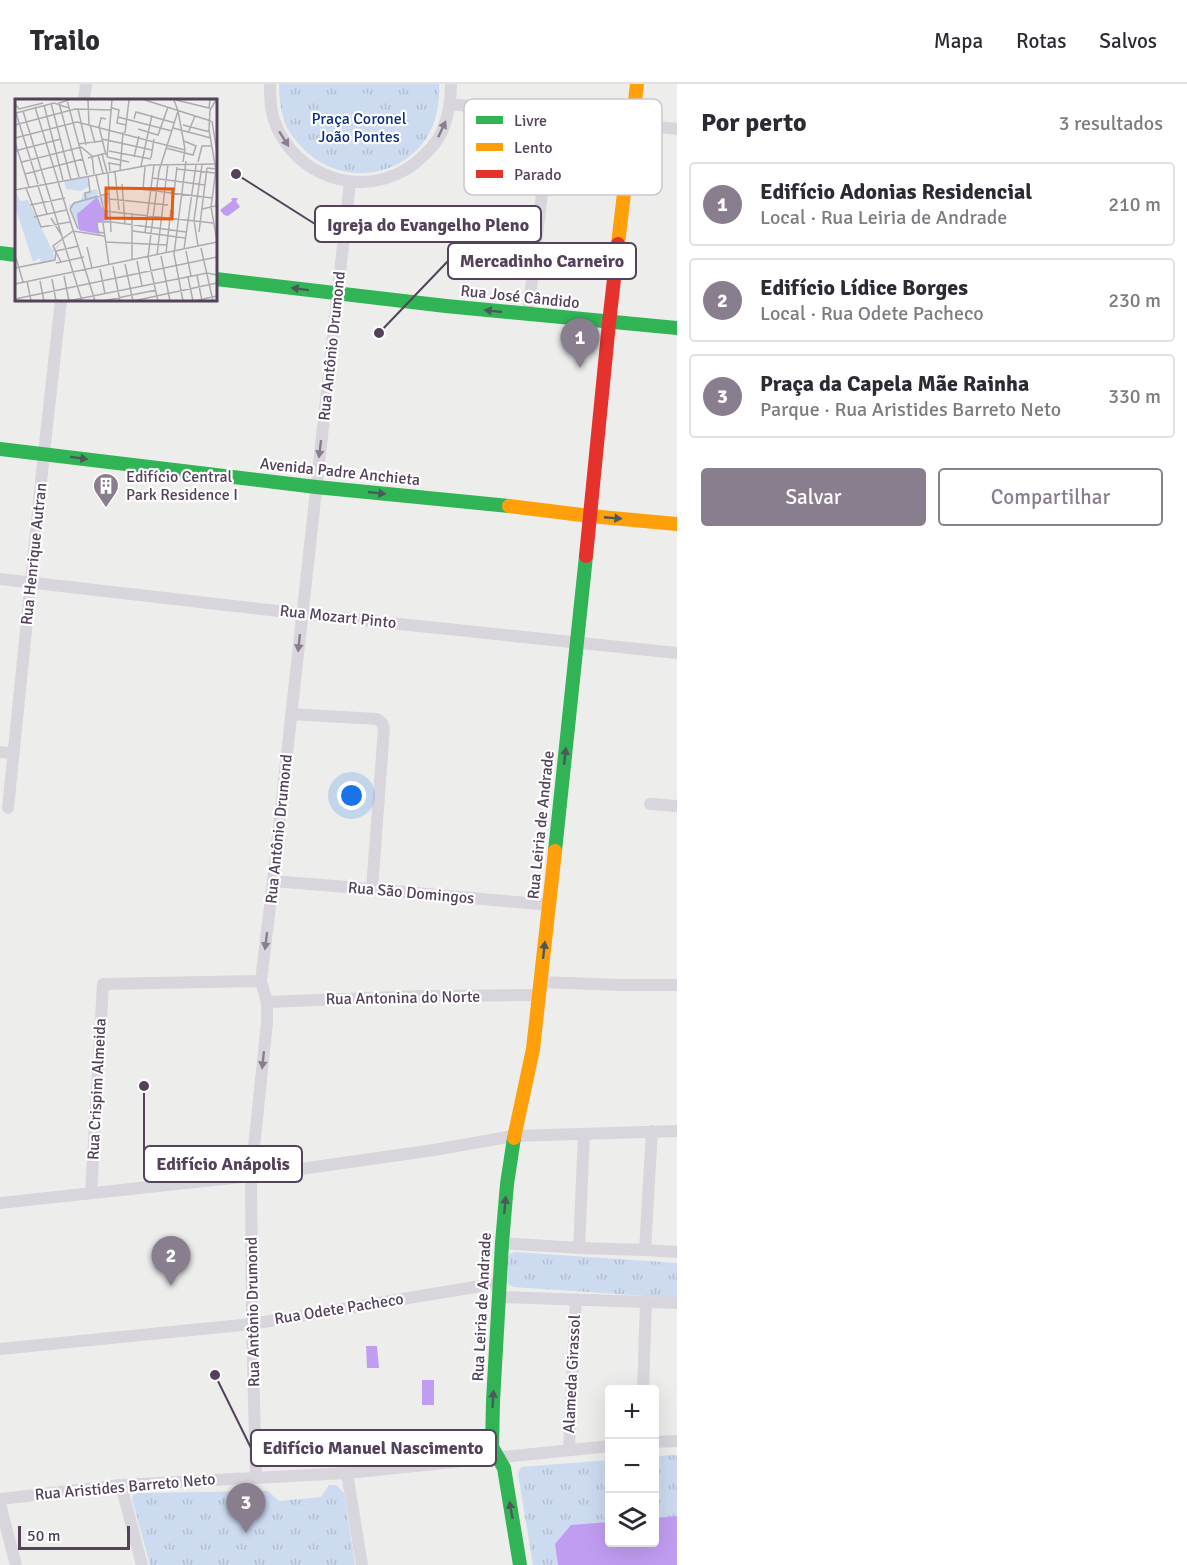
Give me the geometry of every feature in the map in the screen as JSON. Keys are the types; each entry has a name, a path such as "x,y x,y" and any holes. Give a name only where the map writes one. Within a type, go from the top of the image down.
{"street":[{"path":"84,99 86,84"},
{"path":"270,84 270,101 274,121 283,139 295,155 311,168 328,177 350,182 376,181 403,172 426,155 443,131 451,104 452,84"},
{"name":"Rua Leiria de Andrade","path":"636,99 637,84"},
{"path":"451,104 464,105"},
{"path":"662,127 677,129"},
{"name":"Rua Antônio Drumond","path":"256,1477 251,1176 267,1023 267,1002 261,981 350,182"},
{"path":"528,314 542,195"},
{"name":"Rua Leiria de Andrade","path":"520,1565 504,1468 492,1447 502,1243 514,1136 533,1049 624,195"},
{"path":"0,253 15,255"},
{"name":"Rua José Cândido","path":"218,279 609,323 677,328"},
{"name":"Rua Henrique Autran","path":"8,808 61,302"},
{"name":"Avenida Padre Anchieta","path":"0,449 316,487 677,524"},
{"name":"Rua Mozart Pinto","path":"0,579 677,653"},
{"path":"292,714 377,719 382,723 384,728 372,889"},
{"path":"0,752 13,753"},
{"path":"650,804 677,806"},
{"name":"Rua São Domingos","path":"273,881 549,905"},
{"name":"Rua Crispim Almeida","path":"91,1193 103,984 261,981"},
{"name":"Rua Antonina do Norte","path":"267,1002 420,996 540,988 677,985"},
{"path":"645,1250 652,1131"},
{"path":"0,1203 251,1176 434,1150 514,1136 677,1131"},
{"path":"579,1248 584,1134"},
{"path":"502,1243 677,1252"},
{"name":"Rua Odete Pacheco","path":"0,1349 252,1324 499,1290 576,1299 677,1303"},
{"name":"Alameda Girassol","path":"568,1449 576,1299"},
{"path":"643,1385 646,1301"},
{"path":"659,1442 677,1441"},
{"name":"Rua Aristides Barreto Neto","path":"0,1499 121,1485 347,1473 605,1446"},
{"path":"347,1473 362,1565"},
{"path":"121,1485 142,1565"},
{"path":"0,1504 16,1565"}],"green space":[{"name":"Praça Coronel João Pontes","path":"279,84 439,84 439,100 431,130 422,144 409,157 377,172 360,173 343,171 326,165 311,156 298,143 285,123"},
{"path":"344,91 370,94 364,149 338,147"},
{"path":"515,1252 677,1263 677,1298 513,1287 508,1284 508,1256"},
{"path":"677,1455 677,1565 533,1565 518,1474 521,1467 605,1460 605,1547 659,1547 659,1456"},
{"path":"329,1485 336,1485 344,1493 355,1565 150,1565 132,1499 137,1493 268,1491 279,1501 321,1497"}],"shaded area":[{"path":"233,198 238,199 236,201 240,207 228,216 224,215 220,210"},
{"path":"366,1346 377,1346 379,1368 367,1368"},
{"path":"422,1380 434,1380 434,1405 422,1405"},
{"path":"677,1516 677,1565 558,1565 555,1544 571,1525 605,1522 605,1547 659,1547 659,1518"}],"traffic: fast":[{"path":"0,253 15,255"},
{"path":"218,279 446,306 677,328"},
{"path":"0,449 316,487 509,506"},
{"path":"555,851 586,556"},
{"path":"514,1138 502,1243 492,1447 504,1468 520,1565"}],"traffic: slow":[{"path":"635,99 637,84"},
{"path":"618,244 624,195"},
{"path":"509,506 677,524"},
{"path":"514,1138 533,1049 555,851"}],"traffic: jam":[{"path":"586,556 618,244"}],"place":[{"name":"Igreja do Evangelho Pleno","path":"236,174"},
{"name":"Mercadinho Carneiro","path":"379,333"},
{"name":"Edifício Adonias Residencial","path":"580,368"},
{"name":"Edifício Central Park Residence I","path":"106,509"},
{"name":"Edifício Anápolis","path":"144,1086"},
{"name":"Edifício Lídice Borges","path":"171,1286"},
{"name":"Edifício Manuel Nascimento","path":"215,1375"},
{"name":"Praça da Capela Mãe Rainha","path":"246,1533"}]}
